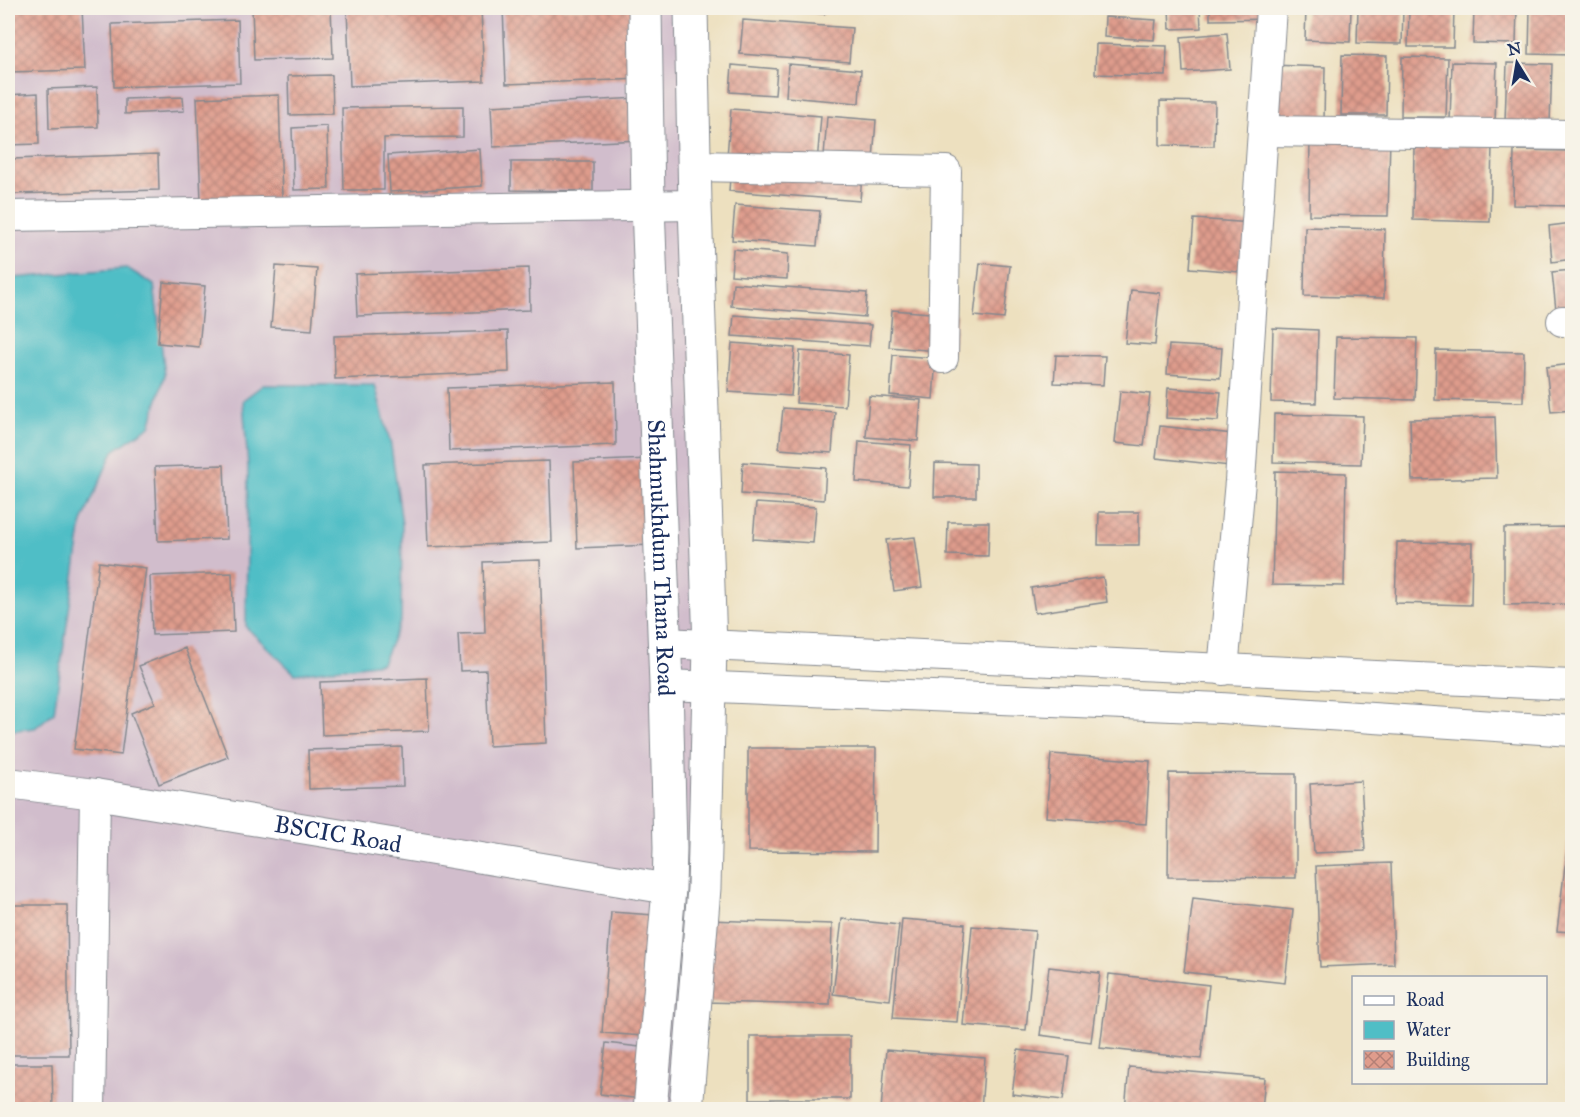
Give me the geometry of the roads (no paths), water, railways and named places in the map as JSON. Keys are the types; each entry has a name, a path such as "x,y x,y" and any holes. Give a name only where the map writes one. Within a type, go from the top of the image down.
{"main road":[{"name":"Shahmukhdum Thana Road","path":"645,8 648,206 666,685 669,889 650,1110"},
{"name":"Shahmukhdum Thana Road","path":"686,1110 704,888 710,646 695,205 691,8"}],"street":[{"path":"1223,669 1241,469 1271,8"},
{"path":"1263,131 1572,135"},
{"path":"694,166 946,171 943,358"},
{"path":"8,216 695,205"},
{"path":"664,644 1572,686"},
{"path":"666,685 1221,708 1572,731"},
{"name":"BSCIC Road","path":"8,783 94,794 669,889"},
{"path":"90,1110 94,794"}],"water":[{"path":"127,268 154,285 165,375 150,426 113,451 82,522 54,712 35,728 8,731 8,281 14,278"},
{"path":"263,385 375,385 391,446 402,524 401,620 382,663 295,674 246,627 248,466 243,400"}]}
